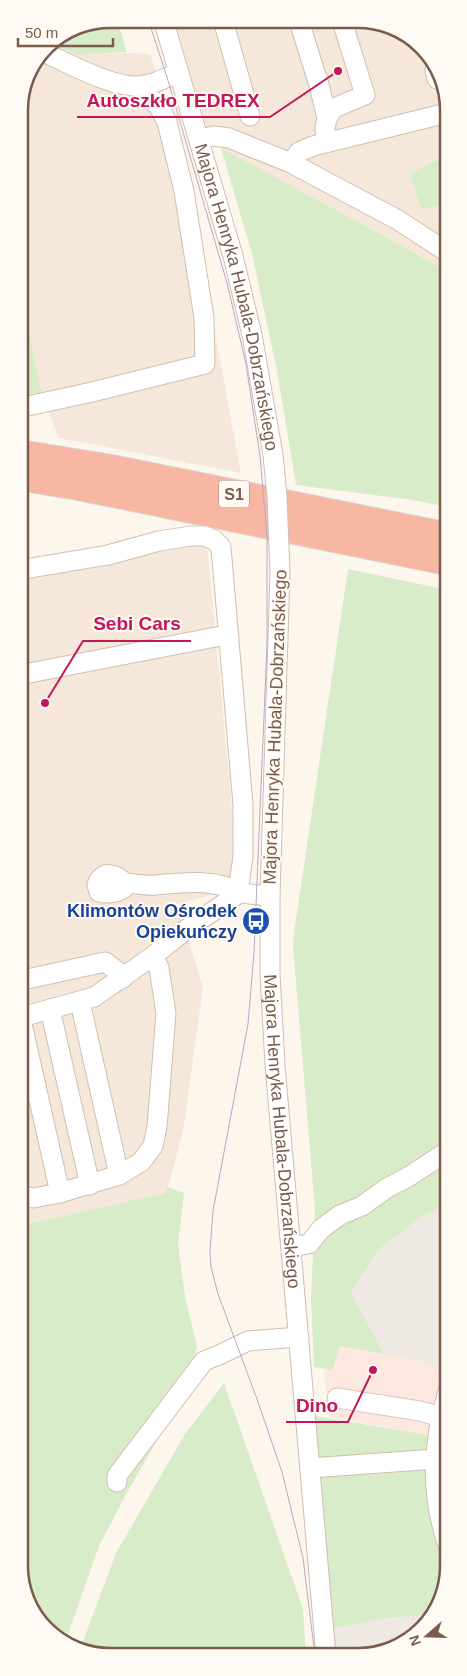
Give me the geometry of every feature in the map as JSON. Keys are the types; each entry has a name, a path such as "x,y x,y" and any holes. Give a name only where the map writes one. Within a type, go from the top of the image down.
{"highway":[{"name":"S1","path":"28,456 120,471 440,535"},
{"name":"S1","path":"28,478 440,559"}],"street":[{"name":"Majora Henryka Hubala-Dobrzańskiego","path":"166,28 233,256 252,335 273,455 277,496 280,573 270,896 270,975 298,1337 325,1648"},
{"path":"225,28 250,116"},
{"path":"301,28 327,118"},
{"path":"328,142 324,129 327,118 334,108 365,95 344,28"},
{"path":"49,55 114,84 146,86 179,73"},
{"path":"28,406 205,364 204,318 184,191 167,122 159,107 149,97 146,86"},
{"path":"291,163 299,152 313,146 440,115"},
{"path":"199,139 214,136 229,138 291,163 398,220 440,247"},
{"path":"28,568 108,555 159,541 191,536 205,536 214,540 221,547 243,805 242,856 238,892 235,896 184,931 153,956 94,998 50,1009 28,1012"},
{"path":"28,673 229,636"},
{"path":"124,883 153,885 196,882 226,887 238,892 270,896"},
{"path":"28,1197 33,1198 60,1193 119,1175 141,1162 153,1146 157,1127 166,1013 160,968 153,956"},
{"path":"28,979 105,962 123,978"},
{"path":"80,1002 119,1175"},
{"path":"50,1009 90,1185"},
{"path":"28,1050 60,1193"},
{"path":"28,1088 36,1085"},
{"path":"291,1247 309,1244 321,1229 340,1215 362,1206 387,1188 439,1157"},
{"path":"117,1482 119,1473 164,1412 194,1377 204,1360 248,1341 298,1337"},
{"path":"337,1398 420,1411 439,1416"},
{"path":"439,1426 436,1459 437,1500 439,1508"},
{"path":"310,1468 436,1459"}],"shaded area":[{"path":"177,28 357,28 373,29 398,39 411,48 426,64 433,78 439,99 440,159 409,173 422,210 440,205 440,268 415,253 211,143"},
{"path":"58,47 78,55 150,54 162,90 192,209 241,473 59,438 42,396 28,327 28,105 34,78 41,64"},
{"path":"206,532 236,851 228,891 177,904 203,987 183,1132 166,1193 28,1224 28,561"},
{"path":"439,1207 439,1369 423,1361 384,1354 351,1292 378,1250 420,1218"},
{"path":"338,1346 423,1361 439,1369 439,1399 428,1435 329,1417 324,1368 334,1369"},
{"path":"402,1617 402,1634 394,1640 368,1648 334,1648 333,1628"}],"green space":[{"path":"120,28 127,52 78,55 58,46 78,34 94,29"},
{"path":"221,148 440,268 440,505 413,500 296,485 277,371 252,254"},
{"path":"440,159 440,205 422,210 409,173"},
{"path":"28,327 42,396 28,398"},
{"path":"348,569 440,588 439,1207 420,1218 378,1250 351,1292 384,1354 339,1346 333,1370 314,1367 311,1298 315,1209 293,946"},
{"path":"168,1187 184,1193 178,1244 185,1296 197,1347 190,1375 172,1415 129,1489 99,1546 67,1636 48,1620 39,1607 34,1598 28,1577 28,1224 165,1193"},
{"path":"224,1383 303,1609 305,1648 110,1648 94,1647 82,1644 116,1553 185,1434"},
{"path":"315,1416 428,1435 432,1524 439,1540 438,1582 433,1598 425,1611 402,1611 402,1617 333,1628"}],"tram line":[{"path":"151,28 227,283 246,364 260,456 267,536 267,645 254,953 248,1024 213,1211 210,1251 211,1267 218,1294 282,1472 303,1558 314,1648"}],"place":[{"name":"Autoszkło TEDREX","path":"338,71"},
{"name":"Sebi Cars","path":"45,703"},
{"name":"Klimontów Ośrodek Opiekuńczy","path":"256,921"},
{"name":"Dino","path":"373,1370"}]}
